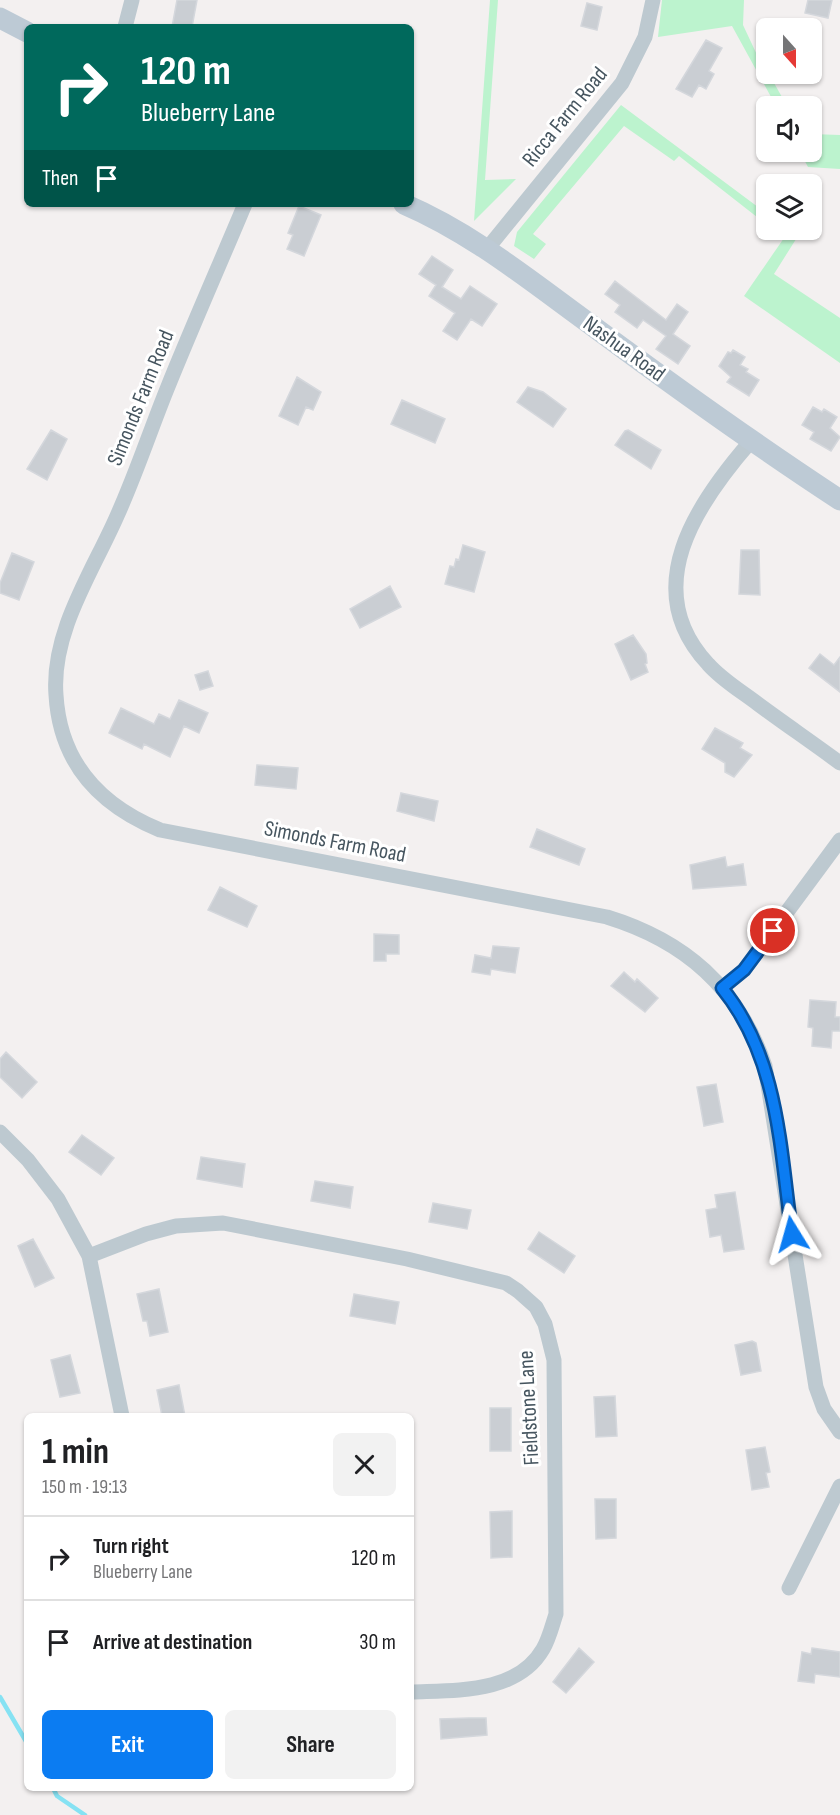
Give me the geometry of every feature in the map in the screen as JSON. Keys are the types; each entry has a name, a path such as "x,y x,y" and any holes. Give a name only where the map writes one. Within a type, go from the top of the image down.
{"main road":[{"path":"0,18 24,30"},
{"name":"Nashua Road","path":"411,207 431,215 487,249 751,441 840,500"}],"street":[{"path":"125,24 132,0"},
{"name":"Ricca Farm Road","path":"487,249 622,83 645,37 653,0"},
{"name":"Simonds Farm Road","path":"244,207 118,514 74,610 60,652 56,694 60,723 69,750 83,775 120,811 160,830 607,917 630,924 677,948 722,988 749,1029 768,1075 816,1387 824,1409 840,1432"},
{"path":"751,441 703,506 686,534 676,568 680,614 694,646 716,672 840,763"},
{"path":"722,988 747,967 840,840"},
{"path":"0,1132 28,1161 58,1199 89,1256 121,1413"},
{"name":"Fieldstone Lane","path":"89,1256 146,1234 176,1226 223,1223 407,1259 506,1283 536,1306 545,1324 554,1360 556,1614 542,1650 523,1670 507,1680 475,1689 414,1692"},
{"path":"789,1588 840,1486"}],"green space":[{"path":"490,0 498,0 485,180 516,179 474,221"},
{"path":"662,0 744,0 743,25 756,53 756,70 732,26 658,37"},
{"path":"764,84 775,84 781,96 770,96"},
{"path":"621,105 756,206 756,216 679,156 674,161 624,126 533,234 546,244 534,259 514,246 517,232"},
{"path":"822,134 840,135 840,169 808,167 805,162 822,162"},
{"path":"783,240 795,240 774,274 840,318 840,363 744,296"}],"building":[{"path":"177,0 197,0 193,24 173,24"},
{"path":"808,0 832,0 828,18 805,13"},
{"path":"587,3 602,7 597,30 581,26"},
{"path":"706,40 722,48 709,71 714,74 706,89 699,85 692,97 676,89"},
{"path":"299,207 321,215 304,256 287,249 293,235 288,233"},
{"path":"432,256 453,270 442,287 461,299 470,286 497,304 482,326 471,319 457,340 443,331 455,313 429,296 436,285 419,274"},
{"path":"615,281 666,320 677,304 688,312 673,334 690,346 678,364 656,349 666,336 643,320 637,328 615,312 620,305 605,294"},
{"path":"733,350 745,357 740,365 748,369 746,372 759,380 749,396 727,382 731,377 719,366 728,352 731,353"},
{"path":"297,377 321,392 313,410 306,407 298,425 279,416"},
{"path":"528,387 543,392 566,409 553,427 517,402"},
{"path":"402,400 445,419 435,443 391,424"},
{"path":"813,407 822,412 824,409 837,417 830,428 840,437 831,451 810,439 814,432 802,425"},
{"path":"51,430 67,439 47,480 27,469"},
{"path":"628,430 661,450 651,469 615,445"},
{"path":"463,545 485,552 474,592 445,584 450,566 454,567 456,559 459,560"},
{"path":"741,550 759,550 760,595 739,594"},
{"path":"12,553 34,562 19,600 0,593 0,583"},
{"path":"390,586 401,607 360,628 350,609"},
{"path":"633,635 646,654 647,663 645,664 648,672 631,680 615,644"},
{"path":"820,654 834,665 840,657 840,692 809,668"},
{"path":"208,671 213,686 200,690 195,675"},
{"path":"179,700 208,713 199,733 184,726 170,757 144,744 142,749 109,733 121,708 154,724 159,714 170,719"},
{"path":"715,728 743,743 740,748 752,755 734,777 725,772 725,763 702,749"},
{"path":"257,765 298,768 296,789 255,785"},
{"path":"401,793 438,801 434,821 397,811"},
{"path":"537,829 585,849 579,865 530,847"},
{"path":"725,857 727,867 743,864 746,885 693,889 690,865"},
{"path":"220,887 257,906 247,927 208,910"},
{"path":"374,934 399,935 399,954 386,954 386,961 374,961"},
{"path":"493,946 519,948 515,973 491,969 490,975 472,972 475,955 491,958"},
{"path":"624,972 635,982 637,979 658,998 645,1012 611,986"},
{"path":"810,1000 836,1002 835,1017 840,1017 840,1031 832,1031 831,1048 812,1046 813,1028 808,1027"},
{"path":"6,1052 37,1082 22,1098 0,1077 0,1059"},
{"path":"716,1084 723,1122 704,1126 697,1087"},
{"path":"82,1135 114,1158 101,1175 69,1152"},
{"path":"201,1157 245,1164 242,1187 197,1179"},
{"path":"315,1181 353,1187 350,1208 311,1201"},
{"path":"735,1192 744,1249 724,1252 721,1235 710,1237 706,1210 717,1208 715,1195"},
{"path":"433,1203 471,1210 467,1229 429,1222"},
{"path":"539,1232 575,1256 564,1273 528,1249"},
{"path":"33,1239 54,1278 35,1287 18,1246"},
{"path":"159,1289 168,1332 150,1336 147,1321 143,1321 137,1294"},
{"path":"354,1294 399,1302 395,1324 350,1316"},
{"path":"752,1341 756,1343 761,1371 741,1375 735,1345"},
{"path":"70,1355 80,1393 60,1397 51,1360"},
{"path":"179,1385 184,1413 161,1413 157,1390"},
{"path":"615,1396 617,1436 596,1437 594,1397"},
{"path":"490,1408 511,1408 511,1451 490,1451"},
{"path":"765,1447 770,1472 766,1473 769,1487 752,1490 746,1450"},
{"path":"595,1499 616,1499 616,1538 596,1539"},
{"path":"512,1511 512,1557 491,1558 490,1512"},
{"path":"579,1648 594,1662 566,1693 553,1682"},
{"path":"812,1648 840,1652 840,1677 815,1674 814,1683 798,1681 802,1652 811,1654"},
{"path":"486,1718 487,1735 441,1739 440,1719"}],"waterway":[{"path":"0,1697 24,1738"},
{"path":"54,1791 57,1796 85,1815"}],"route":[{"path":"773,931 739,976 722,988 749,1029 768,1075 792,1234"}]}
